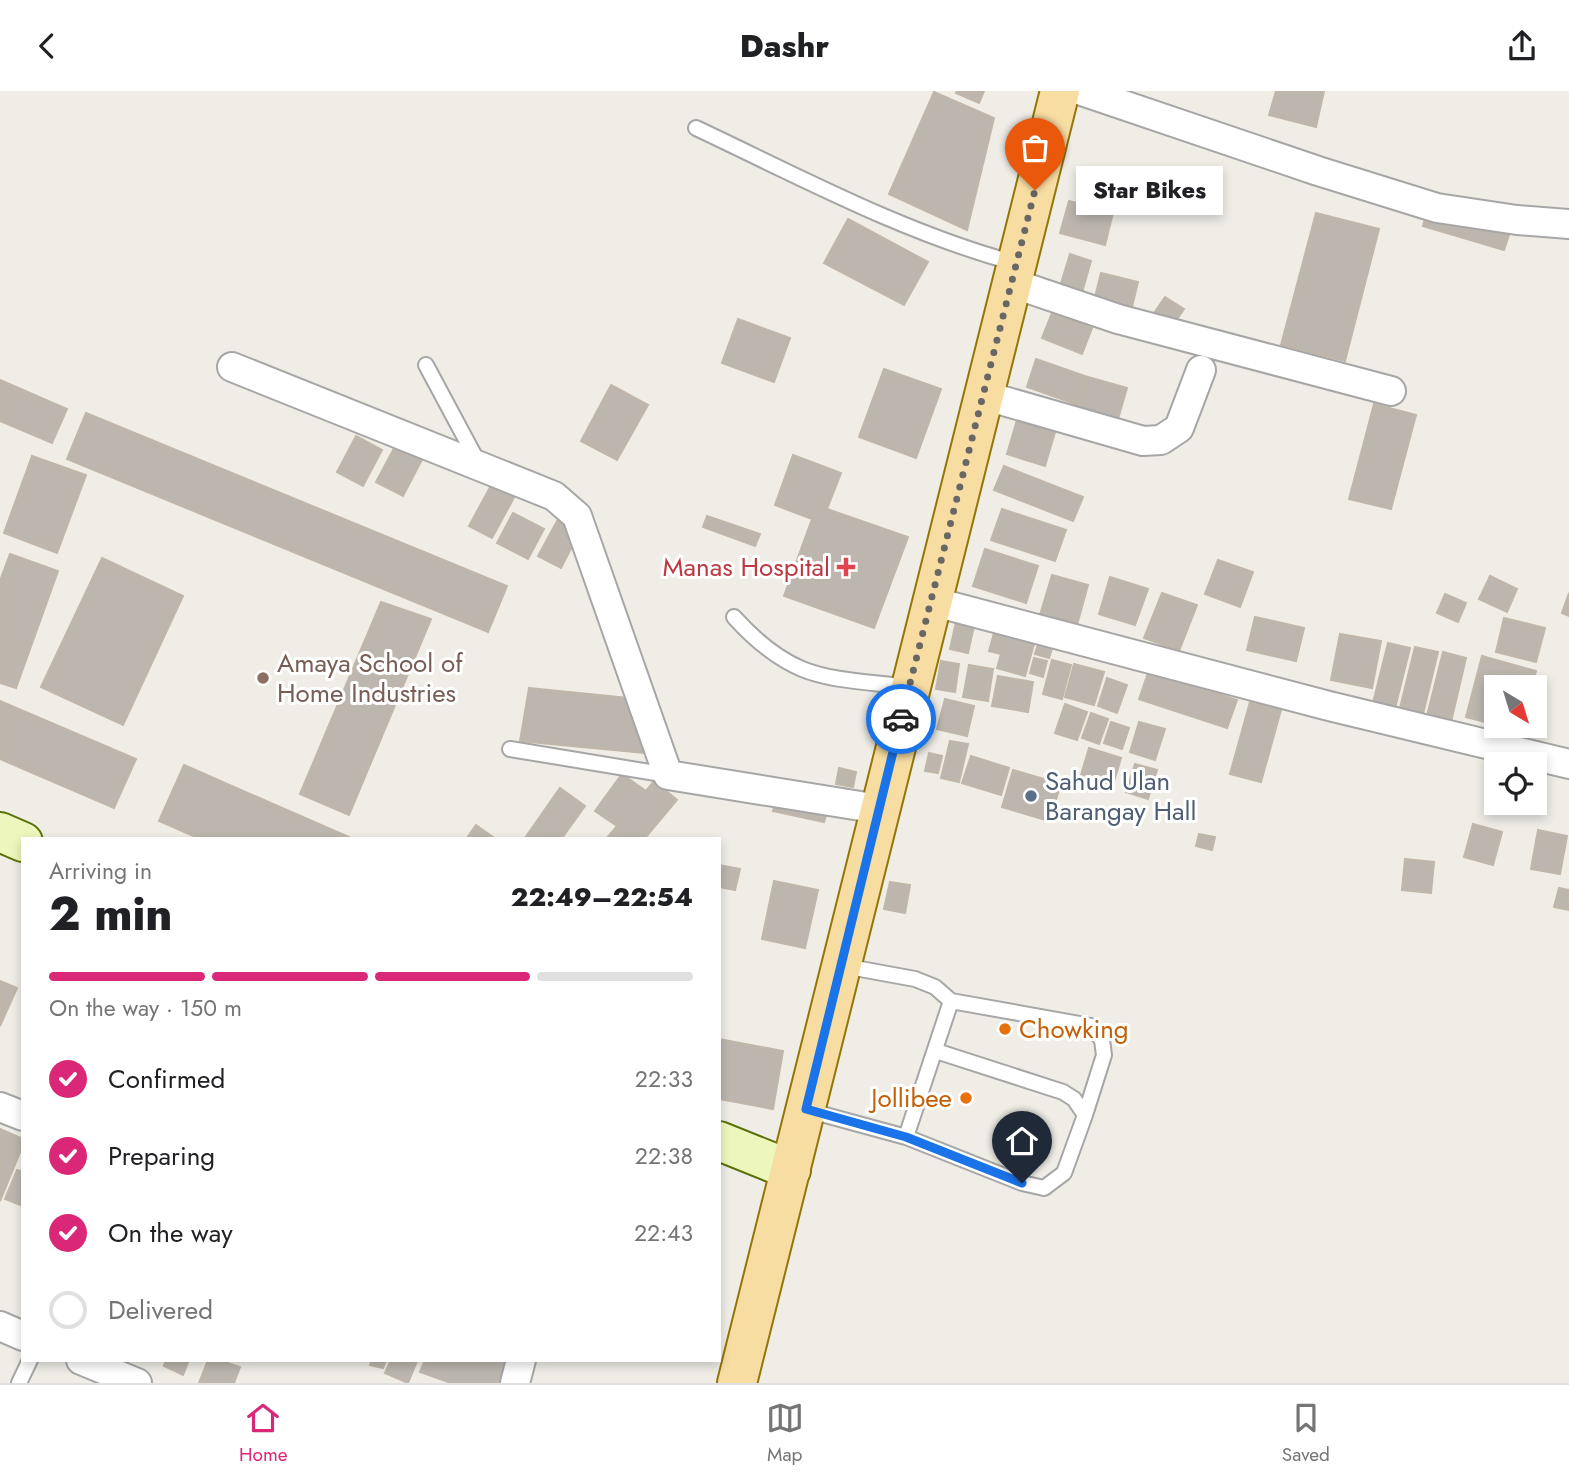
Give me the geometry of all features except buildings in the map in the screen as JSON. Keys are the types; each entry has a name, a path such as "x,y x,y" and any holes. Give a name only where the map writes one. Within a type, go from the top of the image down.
{"main road":[{"path":"737,1383 1060,91"},
{"path":"0,832 21,841"},
{"path":"721,1142 791,1170"}],"street":[{"path":"1082,91 1318,171 1437,208 1517,220 1569,224"},
{"path":"1014,273 1118,319 1391,391"},
{"path":"232,367 554,496 577,516 668,775 879,809"},
{"path":"983,395 1143,442 1161,440 1179,428 1200,370"},
{"path":"931,601 1329,706 1569,764"},
{"path":"0,1107 21,1115"},
{"path":"0,1326 21,1335"},
{"path":"86,1362 137,1383"},
{"path":"515,1383 520,1362"}],"lane":[{"path":"696,128 919,232 1014,273"},
{"path":"426,365 481,469"},
{"path":"734,617 754,639 801,669 909,688"},
{"path":"510,749 668,775"},
{"path":"806,1109 906,1137 1022,1183 1044,1188 1064,1173 1104,1055 1102,1040 1091,1026 951,1001 935,987 915,979 841,965"},
{"path":"906,1137 951,1001"},
{"path":"936,1051 1063,1092 1074,1099 1085,1115"},
{"path":"19,1383 29,1362"}],"way so far":[{"path":"901,719 1035,190"}],"place":[{"name":"Star Bikes","path":"1035,190"},
{"name":"Manas Hospital","path":"846,567"},
{"name":"Amaya School of Home Industries","path":"263,678"},
{"name":"Sahud Ulan Barangay Hall","path":"1031,796"},
{"name":"Chowking","path":"1005,1029"},
{"name":"Jollibee","path":"966,1098"}],"route":[{"path":"901,719 806,1109 906,1137 1022,1183"}]}
